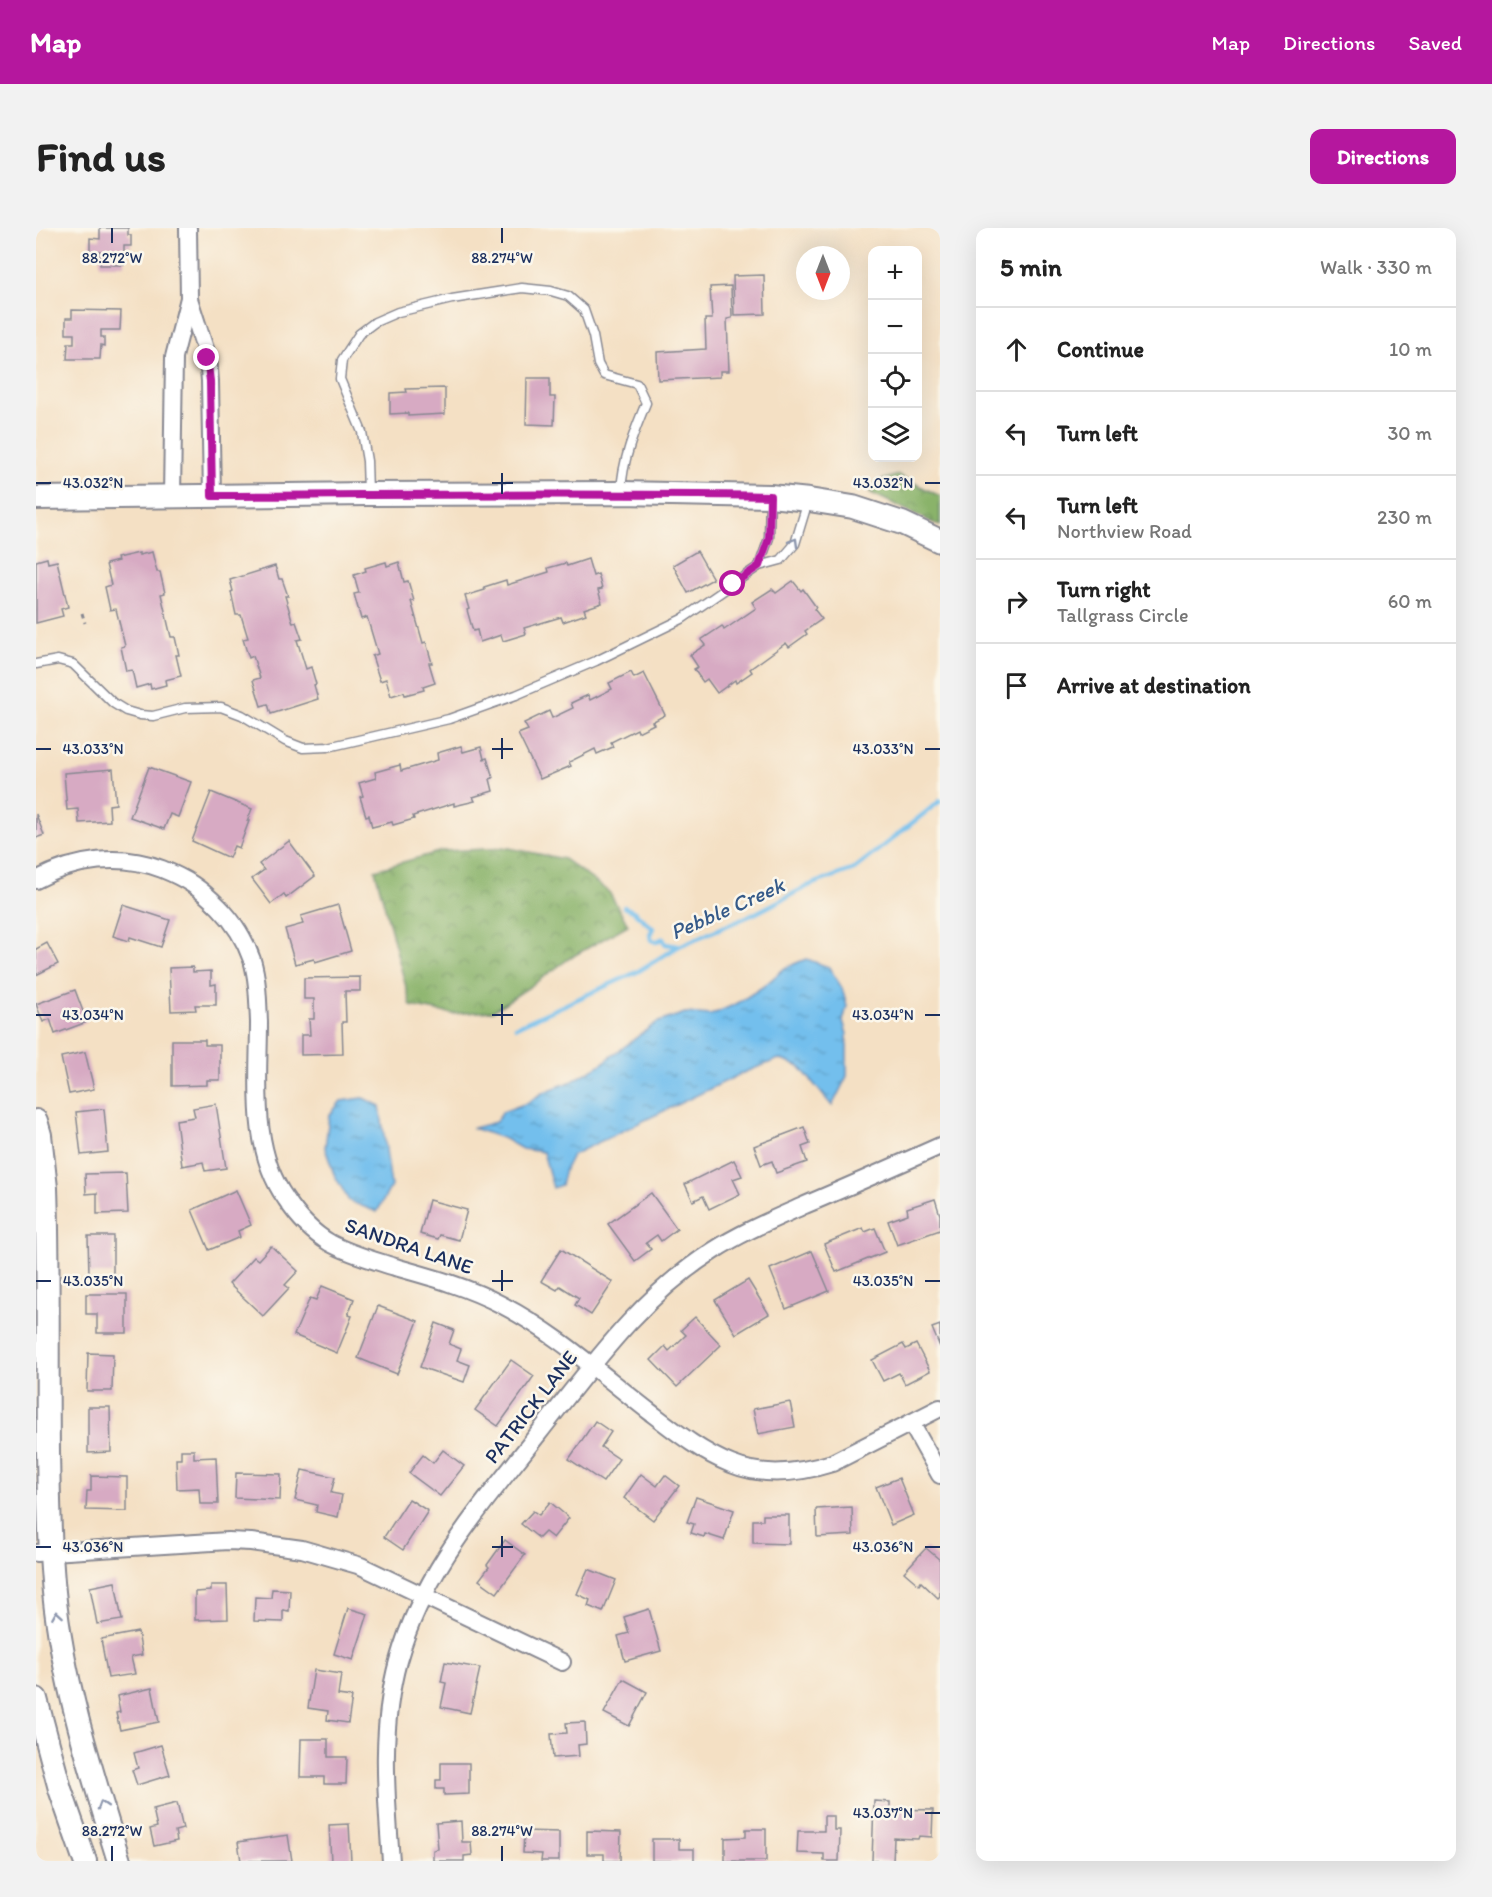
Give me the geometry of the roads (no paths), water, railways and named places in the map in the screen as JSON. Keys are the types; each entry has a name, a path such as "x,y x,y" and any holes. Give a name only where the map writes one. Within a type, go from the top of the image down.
{"street":[{"path":"172,497 174,357 189,298 188,228"},
{"path":"189,298 207,358 210,381 212,496"},
{"path":"36,498 368,494 770,496 853,507 902,523 940,541"},
{"name":"SANDRA LANE","path":"36,880 80,863 96,860 113,859 152,865 184,877 206,893 227,915 241,936 252,960 258,998 260,1121 266,1159 275,1184 296,1213 320,1236 347,1251 453,1284 501,1304 568,1346 591,1367 704,1452 732,1465 756,1471 815,1468 832,1463 940,1408"},
{"path":"36,1121 40,1135 46,1188 48,1245 42,1423 44,1552 56,1603 75,1708 119,1861"},
{"name":"PATRICK LANE","path":"391,1861 385,1791 386,1730 392,1689 410,1625 422,1597 457,1537 621,1329 669,1283 713,1251 750,1230 940,1146"},
{"path":"911,1423 940,1474"},
{"path":"44,1552 228,1541 302,1549 361,1566 562,1662"},
{"path":"36,1699 60,1789 85,1861"}],"lane":[{"path":"368,494 367,461 362,432 340,379 342,360 359,334 375,322 398,312 452,298 522,288 551,291 568,296 584,310 593,336 598,364 604,375 637,384 646,402 629,446 622,477 621,494"},
{"path":"759,566 769,538 770,496"},
{"path":"36,664 58,660 73,664 113,703 126,711 140,715 153,716 184,708 221,707 242,715 285,741 303,748 328,747 449,719 516,695 586,666 682,620 759,566 781,560 795,544 808,500"}],"water":[{"path":"806,959 829,967 842,988 847,1006 843,1021 847,1034 847,1076 832,1106 800,1067 779,1059 745,1072 572,1155 561,1185 553,1188 543,1152 522,1149 505,1139 473,1128 496,1122 502,1112 573,1081 600,1065 656,1023 685,1013 711,1015 738,1003 764,986 785,968"},
{"path":"363,1098 380,1106 391,1186 377,1212 349,1201 334,1174 325,1148 329,1116 341,1101"}],"waterway":[{"name":"Pebble Creek","path":"516,1027 637,972 679,946 756,913 810,885 854,869 940,801"},
{"path":"624,907 633,911 653,928 650,934 651,940 656,942 663,938 665,944 679,946"}]}
